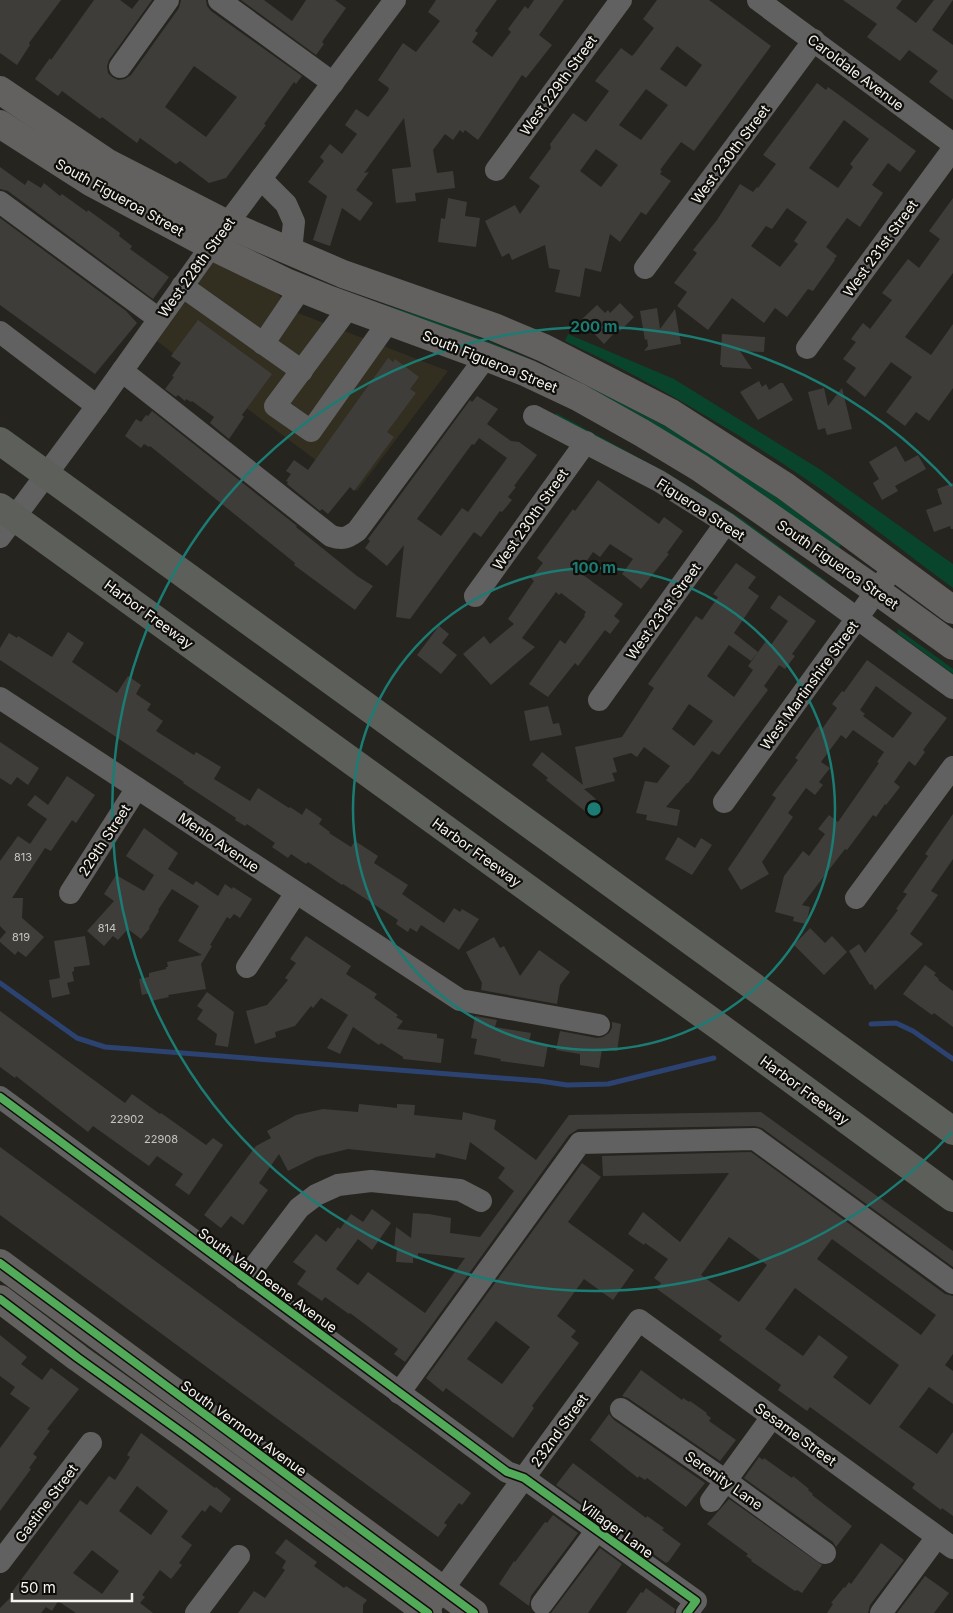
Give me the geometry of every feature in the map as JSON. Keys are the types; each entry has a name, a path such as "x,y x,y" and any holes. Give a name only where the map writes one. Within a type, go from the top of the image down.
{"highway":[{"path":"0,441 953,1132"},
{"name":"Harbor Freeway","path":"0,507 695,1009 953,1198"}],"main road":[{"name":"South Figueroa Street","path":"0,90 108,162 227,224 343,274 494,327 544,348 672,413 785,486 953,610"},
{"name":"South Figueroa Street","path":"0,124 92,183 210,246 301,288 527,373 578,397 700,468 953,646"},
{"name":"South Vermont Avenue","path":"0,1263 474,1613"},
{"path":"0,1299 426,1613"}],"street":[{"path":"120,67 168,0"},
{"path":"219,0 333,83"},
{"name":"West 228th Street","path":"0,537 122,372 210,246 395,0"},
{"name":"West 229th Street","path":"496,170 620,0"},
{"name":"Caroldale Avenue","path":"758,0 953,144"},
{"name":"West 230th Street","path":"645,268 814,40"},
{"name":"West 231st Street","path":"807,348 953,149"},
{"path":"261,179 286,204 294,222 291,251"},
{"path":"0,202 159,319"},
{"path":"182,286 302,371"},
{"path":"263,344 301,288"},
{"path":"349,307 276,406 311,431 389,321"},
{"path":"0,332 97,406"},
{"path":"122,372 331,536 339,539 347,538 357,531 486,357"},
{"name":"Figueroa Street","path":"534,416 659,481 726,523 953,688"},
{"name":"West 230th Street","path":"476,596 586,442"},
{"name":"West 231st Street","path":"599,700 726,523"},
{"name":"West Martinshire Street","path":"724,802 894,567"},
{"name":"Menlo Avenue","path":"0,698 460,1000 600,1025"},
{"path":"856,898 953,767"},
{"name":"229th Street","path":"70,892 137,788"},
{"path":"247,967 296,893"},
{"name":"South Van Deene Avenue","path":"0,1098 507,1472 524,1478"},
{"path":"400,1393 580,1143 755,1139 953,1283"},
{"path":"245,1279 299,1208 316,1195 338,1184 371,1181 460,1190 481,1201"},
{"name":"232nd Street","path":"426,1613 639,1320"},
{"name":"Sesame Street","path":"639,1320 945,1543"},
{"name":"Serenity Lane","path":"621,1409 726,1481 825,1553"},
{"path":"711,1501 772,1417"},
{"name":"Gastine Street","path":"0,1562 91,1443"},
{"name":"Villager Lane","path":"524,1478 597,1530 691,1607"},
{"path":"542,1604 597,1530"},
{"path":"881,1613 945,1543"},
{"path":"196,1613 239,1556"}],"shaded area":[{"path":"219,239 298,313 448,371 357,491 150,336"}],"green space":[{"path":"371,301 435,321 498,345 559,372 619,402 709,451 743,473 841,545 837,551"},
{"path":"568,334 674,379 821,470 953,564 953,588 817,486 683,402 625,370 565,341"},
{"path":"556,413 667,473 742,519 825,580 837,593 555,416"},
{"path":"898,629 953,669 953,674 897,633"}],"building":[{"path":"0,0 61,0 29,43 30,45 17,65 0,53"},
{"path":"94,0 120,0 132,9 139,0 152,0 109,60 107,66 108,73 118,80 125,79 131,75 179,8 181,0 206,0 207,6 211,11 302,76 296,84 294,82 264,124 266,125 226,178 209,183 180,161 176,164 140,138 137,143 62,91 58,96 35,79 50,58 51,60","holes":["194,66 237,97 206,137 165,107"]},
{"path":"241,0 264,0 292,21 306,0 335,0 346,8 322,42 324,44 316,55"},
{"path":"436,0 497,0 475,31 478,33 472,42 492,57 511,32 508,29 525,6 528,9 534,0 564,0 539,35 552,45 526,78 522,75 478,140 465,130 463,133 460,130 453,140 445,134 433,150 437,173 453,171 455,188 415,193 416,201 396,203 392,169 411,167 404,118 364,173 369,172 356,190 373,203 360,221 342,208 330,246 313,240 327,196 308,182 324,161 320,157 330,144 342,154 357,134 345,125 356,109 368,117 388,91 389,88 378,80 403,43 416,52 440,21 428,12"},
{"path":"657,0 709,0 771,46 694,151 681,142 660,170 662,171 660,174 671,181 646,215 641,212 620,242 610,234 601,272 585,268 580,297 555,292 560,270 549,268 545,245 512,260 509,253 502,257 485,221 515,205 520,214 540,186 529,178 551,148 550,144 573,113 586,122 609,91 595,81 621,48 632,56 654,28 643,19","holes":["677,46 702,65 686,87 660,69","646,89 668,105 641,140 619,125","596,149 618,165 601,187 580,171"]},
{"path":"843,0 902,0 896,8 916,23 934,0 953,0 932,30 953,45 953,100 929,82 938,71 909,50 900,61 867,37 877,24"},
{"path":"817,83 826,90 828,87 916,151 900,172 888,163 872,185 883,193 860,227 847,218 826,247 837,256 835,260 813,291 808,289 787,317 775,308 764,323 732,298 708,330 677,306 687,292 674,283 697,253 693,250 717,220 740,184 753,192 776,164 763,155","holes":["844,120 869,139 850,164 853,167 838,188 809,168","787,208 807,222 794,241 798,244 780,267 751,246 766,226 772,229"]},
{"path":"0,167 25,185 28,180 41,188 44,183 60,196 62,194 87,212 88,210 120,233 119,236 132,246 130,249 169,277 153,299 8,191 0,189"},
{"path":"448,198 467,202 465,216 480,218 476,247 438,242 441,218 445,219"},
{"path":"953,198 953,273 905,337 931,355 953,324 953,388 929,421 916,412 905,426 886,412 912,377 891,362 865,397 846,382 856,368 843,359 856,342 851,339 863,323 870,329 892,300 882,293 908,259 919,268 940,239 929,231"},
{"path":"0,218 126,311 137,323 95,374 0,305"},
{"path":"620,303 634,317 620,331 618,329 604,344 581,320 597,305 605,313 608,310 610,313"},
{"path":"657,308 660,329 675,309 681,344 644,351 648,346 647,339 645,340 640,311"},
{"path":"198,320 272,374 242,415 244,417 229,439 210,423 214,417 192,401 186,399 185,401 178,395 176,397 165,389 181,363 171,356"},
{"path":"722,334 765,337 764,352 740,351 752,369 722,367 720,365"},
{"path":"388,358 393,362 395,359 419,377 410,389 416,393 387,432 394,437 354,491 350,487 328,514 322,509 320,511 287,484 288,482 286,481 291,474 286,471 294,460 308,470"},
{"path":"759,381 762,387 766,384 769,390 783,383 793,400 758,420 740,392"},
{"path":"824,388 828,406 842,388 852,429 827,435 825,428 818,430 808,392"},
{"path":"477,396 498,409 487,424 511,441 519,442 537,455 514,486 516,487 508,497 512,500 502,512 500,511 481,537 474,532 410,619 396,617 404,545 387,566 365,548 370,541 368,539 470,400 472,402","holes":["479,438 507,458 468,512 462,508 441,536 417,519 472,444 474,445"]},
{"path":"152,411 357,576 373,586 355,610 294,565 295,563 150,446 144,444 141,448 125,436 136,419 141,422"},
{"path":"896,446 905,462 918,455 926,469 895,486 898,491 882,500 873,483 879,479 869,462"},
{"path":"598,480 659,524 664,517 683,531 667,553 669,554 641,589 622,574 633,559 610,544 600,557 593,552 579,572 623,604 614,616 620,621 610,634 605,630 578,666 575,663 548,697 529,684 560,640 565,644 586,612 561,593 559,595 556,592 522,638 535,647 491,685 463,654 484,636 490,644 514,624 508,619 534,581 531,578 543,563 537,558 573,509 575,511"},
{"path":"953,483 953,529 950,526 934,532 926,510 942,504 937,489"},
{"path":"736,563 756,577 748,588 759,596 734,633 758,652 751,661 729,645 707,676 734,697 753,670 748,666 766,641 771,645 788,621 770,608 779,595 816,621 792,654 795,656 785,669 779,665 764,686 768,690 719,755 712,751 688,783 666,807 680,810 677,826 646,820 647,815 636,813 645,781 657,783 670,766 644,747 637,757 631,753 613,758 617,772 612,773 615,781 584,789 596,799 586,812 546,780 548,778 532,765 542,752 583,785 575,747 622,737 654,688 648,684 696,616 702,620 718,597 713,594","holes":["689,704 713,721 694,746 672,729"]},
{"path":"439,626 449,634 442,643 457,655 441,674 417,655"},
{"path":"68,632 84,643 72,662 117,693 128,676 141,685 136,694 151,704 147,710 163,721 156,731 194,755 196,752 221,767 214,779 250,801 258,788 302,815 306,808 322,819 319,824 329,833 351,847 355,841 378,856 374,863 408,885 402,894 444,923 454,908 460,912 462,909 479,919 459,950 421,925 417,932 410,928 408,932 396,924 398,920 308,862 306,864 291,854 288,858 272,847 275,843 247,824 245,826 235,820 236,818 184,782 0,660 0,648 9,633 17,638 18,636 52,657"},
{"path":"867,660 947,718 923,750 925,752 915,766 909,761 894,782 900,787 876,817 873,815 802,905 810,907 806,924 793,921 794,917 775,912 784,876 803,851 809,856 825,834 818,829 829,815 838,822 879,763 877,762 884,752 853,730 846,739 841,735 821,762 830,768 819,782 823,785 815,795 806,788 788,813 793,817 762,862 769,874 741,890 728,869 776,798 772,795 798,760 795,758 818,726 822,729 837,708 832,704 842,691 844,692","holes":["876,686 912,713 893,738 863,716 865,714 860,710"]},
{"path":"548,706 553,724 559,723 562,735 530,741 524,711"},
{"path":"0,742 39,768 28,785 17,777 11,785 0,778"},
{"path":"67,776 95,795 76,823 72,820 51,851 45,848 12,898 23,898 22,918 44,937 26,957 18,951 15,955 0,942 0,939 6,932 0,926 0,861 18,836 30,844 47,819 27,805 35,795 48,805"},
{"path":"953,814 953,859 931,891 938,895 910,934 923,944 875,990 849,951 859,944 865,953 898,910 896,909 907,894 903,892 928,856 925,854"},
{"path":"144,828 178,853 168,869 193,885 196,881 218,896 225,884 252,899 240,918 234,914 230,919 227,917 210,945 212,946 201,964 206,989 168,995 169,997 151,1001 150,993 142,995 139,979 149,977 149,973 166,969 168,967 167,962 202,955 178,941 199,906 172,889 158,910 150,928 141,939 128,929 118,940 113,936 104,946 87,931 114,901 104,894 116,875 144,891 154,875 126,856"},
{"path":"678,837 695,848 701,838 712,845 692,875 665,859"},
{"path":"810,928 825,943 832,936 847,952 824,975 794,945"},
{"path":"85,936 90,965 74,967 72,972 74,981 67,983 70,994 52,998 49,980 60,978 54,941"},
{"path":"306,936 351,966 346,974 377,994 374,998 398,1015 396,1017 403,1021 397,1029 437,1034 437,1038 444,1039 441,1063 403,1059 403,1057 381,1043 379,1045 353,1027 340,1054 327,1048 348,1015 321,998 313,1008 311,1006 295,1026 275,1032 276,1037 255,1044 246,1011 267,1005 288,980 285,978 296,963 290,959"},
{"path":"494,937 500,948 504,946 520,976 539,950 570,972 560,985 557,1004 481,990 482,983 466,952"},
{"path":"925,965 936,973 934,975 938,980 953,991 953,1027 934,1013 932,1015 903,994"},
{"path":"207,992 234,1012 228,1047 215,1045 217,1034 197,1019 203,1010 197,1006"},
{"path":"0,1011 125,1103 132,1094 206,1145 213,1138 223,1145 189,1195 175,1185 183,1174 157,1156 149,1166 93,1126 88,1132 16,1076 15,1078 0,1067"},
{"path":"475,1016 497,1020 495,1027 531,1033 529,1042 548,1045 544,1067 500,1061 501,1059 474,1054 477,1039 471,1038"},
{"path":"612,1022 621,1024 617,1051 602,1049 599,1068 580,1065 580,1054 556,1050 560,1031 597,1038 603,1037 612,1028"},
{"path":"359,1104 397,1108 397,1104 415,1105 414,1115 462,1120 463,1112 496,1120 494,1129 536,1160 569,1115 761,1112 953,1251 953,1267 762,1128 755,1126 578,1129 569,1135 405,1362 394,1354 398,1349 350,1313 325,1297 322,1301 297,1284 306,1271 293,1262 316,1234 326,1242 338,1227 340,1229 351,1214 363,1222 372,1209 391,1223 372,1250 358,1239 336,1269 358,1285 368,1272 425,1313 465,1258 418,1253 418,1259 413,1258 413,1263 396,1262 397,1249 394,1249 396,1227 411,1238 413,1213 429,1214 451,1218 450,1233 480,1237 514,1191 498,1178 505,1168 470,1142 466,1160 436,1153 435,1158 348,1149 316,1157 288,1171 279,1154 259,1183 268,1190 243,1225 231,1216 221,1228 204,1215 256,1146 271,1138 267,1131 296,1115 323,1109 358,1112"},
{"path":"0,1147 471,1493 462,1505 459,1503 444,1523 447,1525 438,1537 0,1215"},
{"path":"751,1152 945,1294 953,1296 953,1354 945,1365 953,1371 953,1404 929,1387 899,1427 937,1454 953,1432 953,1516 942,1508 941,1510 912,1488 915,1484 810,1407 807,1411 778,1390 781,1385 719,1340 722,1336 657,1289 661,1283 654,1278 668,1259 628,1234 643,1212 680,1242 729,1173 603,1176 602,1156","holes":["729,1237 767,1265 739,1302 701,1275","832,1239 936,1315 921,1335 817,1259","795,1288 899,1365 870,1405 833,1377 848,1357 819,1335 803,1356 765,1329"]},
{"path":"582,1163 601,1177 568,1222 634,1270 613,1300 584,1279 557,1316 576,1331 571,1337 579,1343 532,1406 534,1408 513,1438 446,1388 443,1392 426,1378","holes":["496,1321 530,1347 502,1384 467,1359"]},
{"path":"0,1335 27,1357 21,1364 42,1380 51,1368 79,1389 47,1429 50,1431 33,1454 37,1457 29,1468 31,1469 0,1511 0,1448 30,1408 10,1394 15,1387 0,1376"},
{"path":"641,1370 682,1400 683,1398 690,1401 707,1413 711,1418 709,1421 736,1440 720,1461 628,1398 622,1396"},
{"path":"609,1414 614,1420 705,1483 686,1507 647,1478 645,1480 639,1476 638,1478 590,1440"},
{"path":"141,1433 231,1499 221,1513 210,1505 205,1512 202,1510 181,1537 192,1545 179,1563 182,1565 171,1579 160,1570 142,1595 145,1597 140,1603 153,1613 76,1613 58,1601 52,1611 46,1607 41,1613 0,1613 0,1608 14,1594 12,1592 80,1500 87,1505 109,1476 115,1480 130,1457 127,1455","holes":["137,1486 168,1511 151,1535 119,1511","92,1550 119,1571 102,1594 73,1573"]},
{"path":"759,1457 763,1460 764,1458 792,1478 793,1476 809,1489 812,1495 852,1526 836,1547 833,1542 744,1478"},
{"path":"573,1463 646,1518 647,1516 664,1528 662,1530 681,1544 669,1561 666,1563 556,1485"},
{"path":"729,1499 822,1565 802,1593 797,1590 795,1591 751,1561 746,1556 748,1554 707,1524"},
{"path":"553,1515 578,1533 531,1596 529,1606 499,1584 514,1561 545,1522 547,1523"},
{"path":"286,1539 317,1562 314,1566 344,1588 346,1586 367,1600 363,1605 363,1613 238,1613 254,1591 265,1598 285,1570 282,1568 286,1561 275,1553"},
{"path":"881,1543 904,1560 870,1605 868,1613 827,1613 833,1604 831,1603 849,1582 851,1584"},
{"path":"600,1548 622,1564 588,1613 551,1613"},
{"path":"925,1576 949,1593 934,1613 897,1613"},
{"path":"646,1588 675,1609 674,1613 626,1613"}],"waterway":[{"path":"0,983 77,1038 105,1047 540,1081 567,1085 608,1084 714,1058"},
{"path":"871,1024 896,1023 913,1031 953,1059"}],"cycle path":[{"path":"0,1097 507,1472 524,1478 696,1601 687,1613"},
{"path":"0,1263 474,1613"},
{"path":"0,1299 428,1613"}]}
